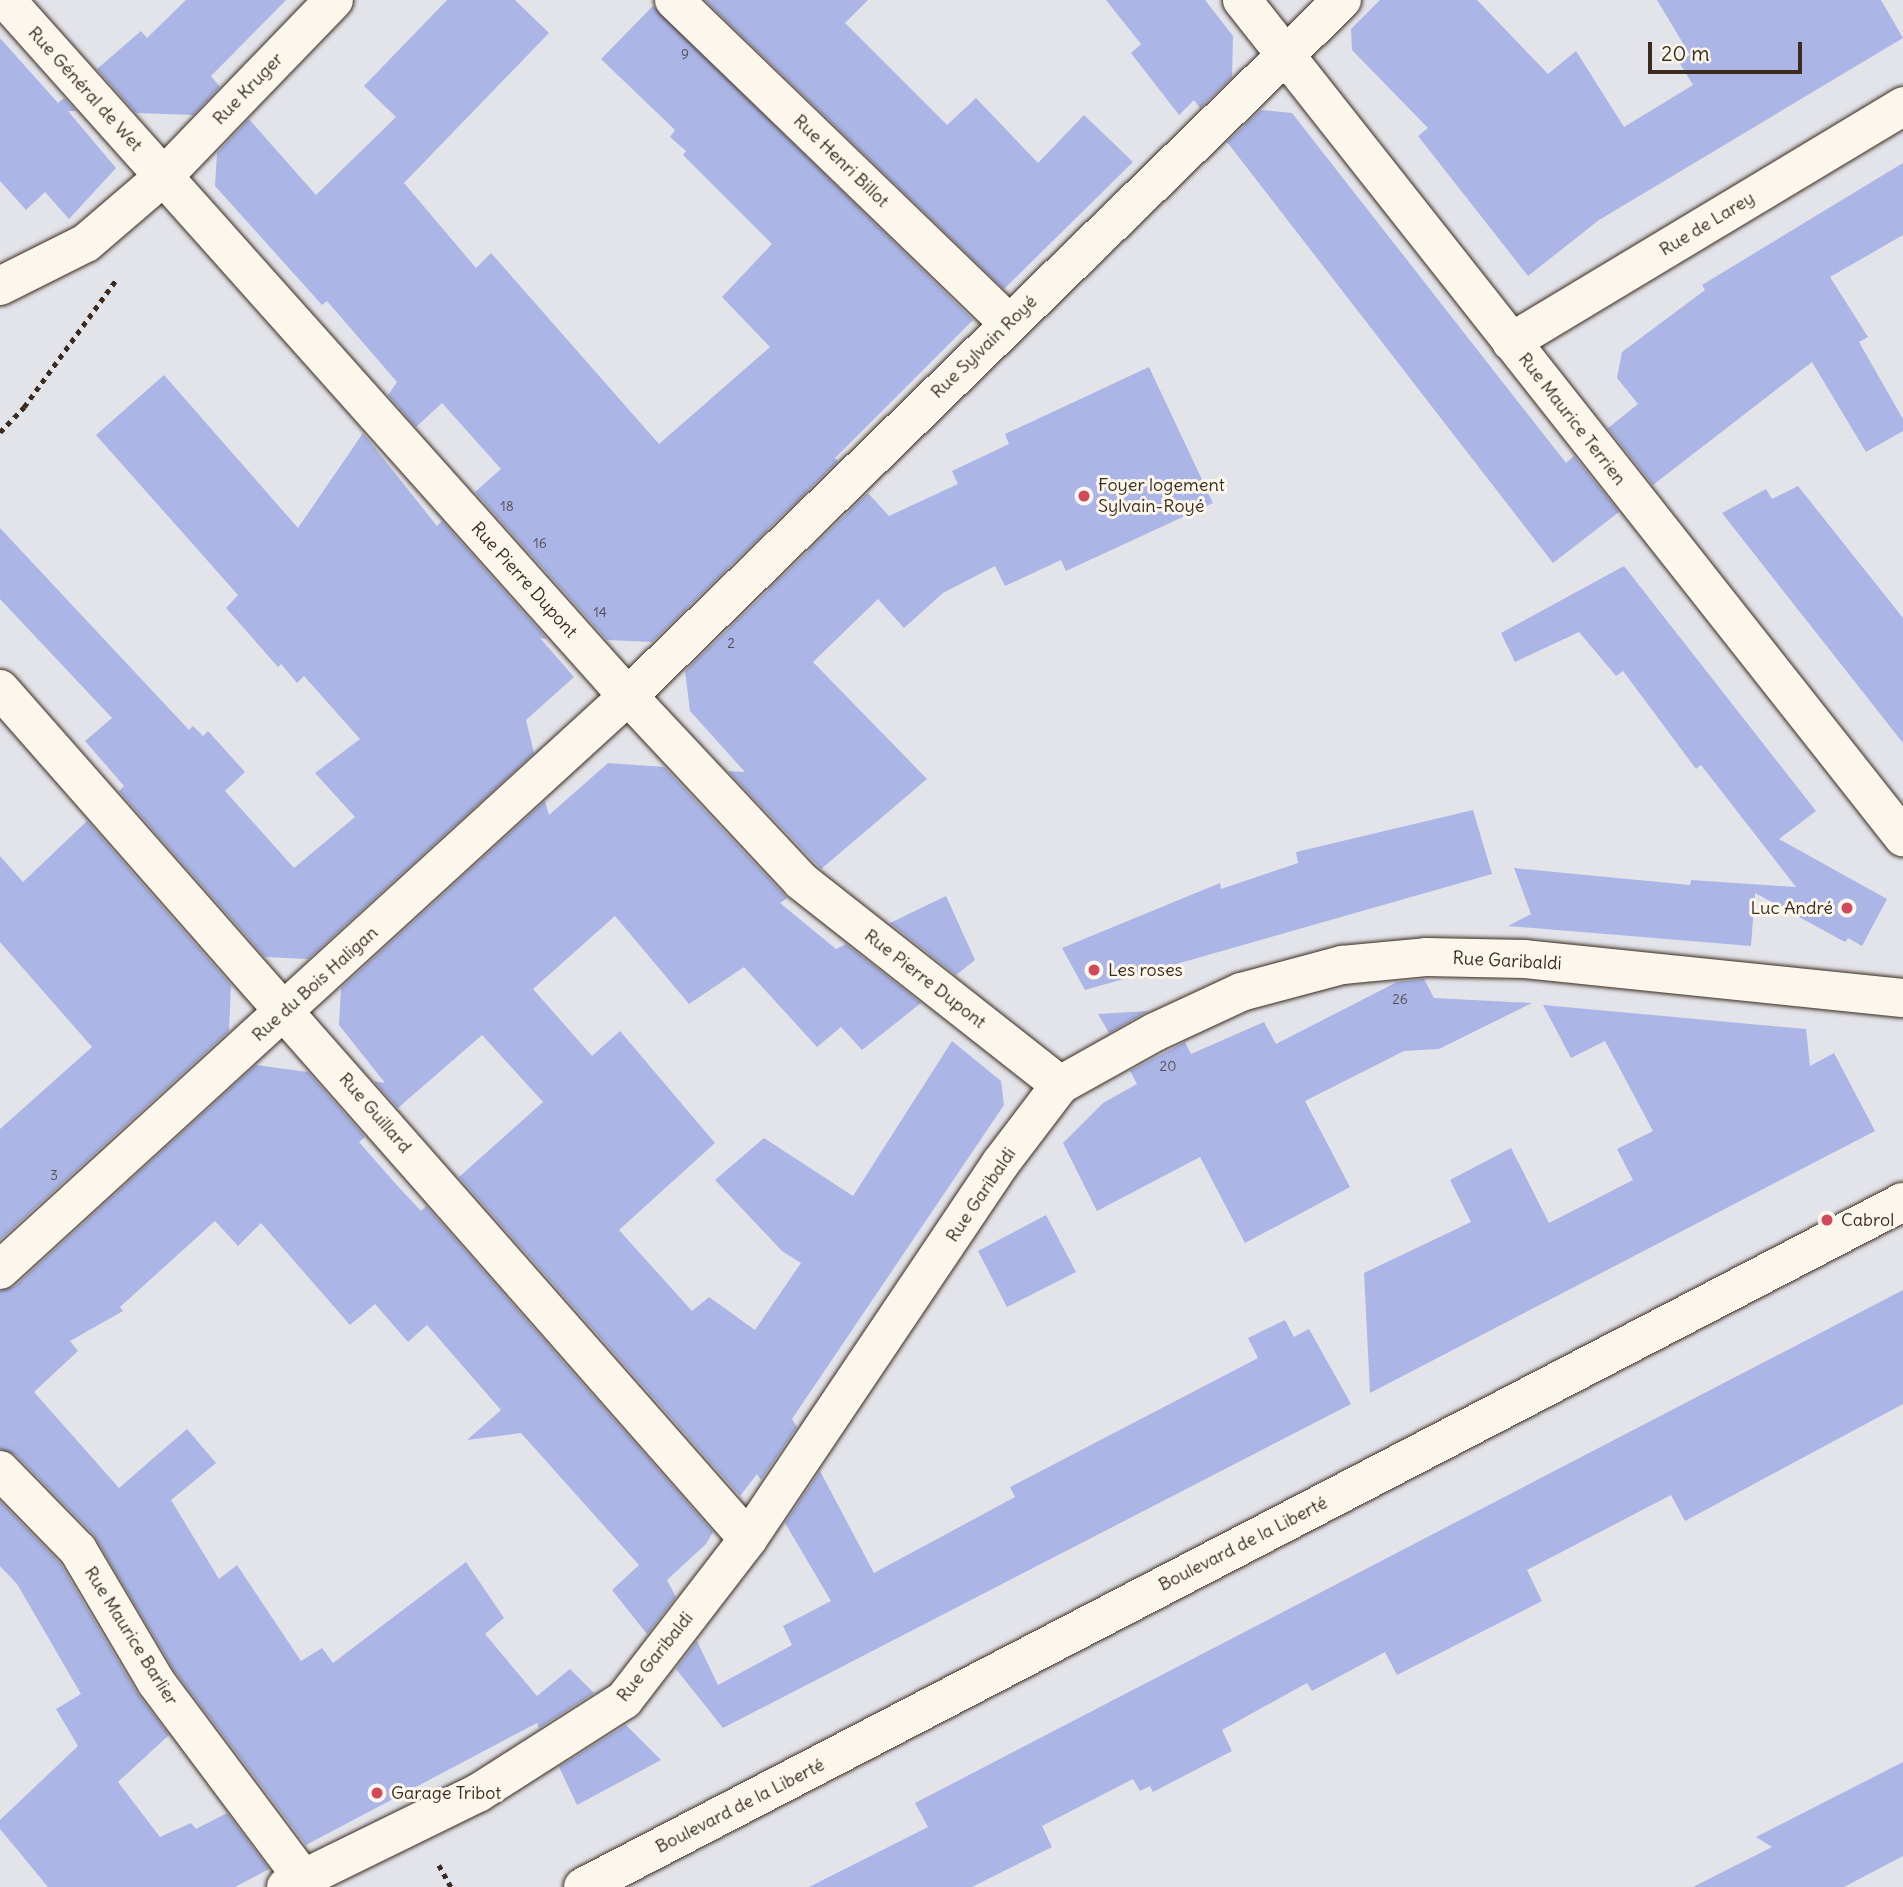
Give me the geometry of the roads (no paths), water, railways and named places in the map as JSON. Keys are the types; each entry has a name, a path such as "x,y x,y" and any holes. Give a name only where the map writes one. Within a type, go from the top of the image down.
{"street":[{"name":"Rue Général de Wet","path":"6,0 163,177"},
{"name":"Rue Kruger","path":"163,177 334,0"},
{"name":"Rue Henri Billot","path":"674,0 1008,323"},
{"name":"Rue Maurice Terrien","path":"1242,0 1903,837"},
{"name":"Rue Sylvain Royé","path":"628,696 1342,0"},
{"name":"Rue de Larey","path":"1511,342 1903,106"},
{"path":"0,286 86,243 163,177"},
{"name":"Rue Pierre Dupont","path":"163,177 628,696 801,881 1060,1085"},
{"name":"Rue Guillard","path":"0,689 748,1539"},
{"name":"Rue du Bois Haligan","path":"0,1269 286,1011 628,696"},
{"name":"Rue Garibaldi","path":"294,1882 478,1793 624,1700 748,1539 1000,1164 1060,1085 1155,1032 1241,992 1342,965 1426,957 1525,959 1903,998"},
{"name":"Boulevard de la Liberté","path":"583,1887 1903,1202"},
{"name":"Rue Maurice Barlier","path":"0,1470 78,1550 156,1682 294,1882"}],"place":[{"name":"Foyer logement Sylvain-Royé","path":"1084,496"},
{"name":"Luc André","path":"1847,908"},
{"name":"Les roses","path":"1094,970"},
{"name":"Cabrol","path":"1827,1220"},
{"name":"Garage Tribot","path":"377,1793"}]}
